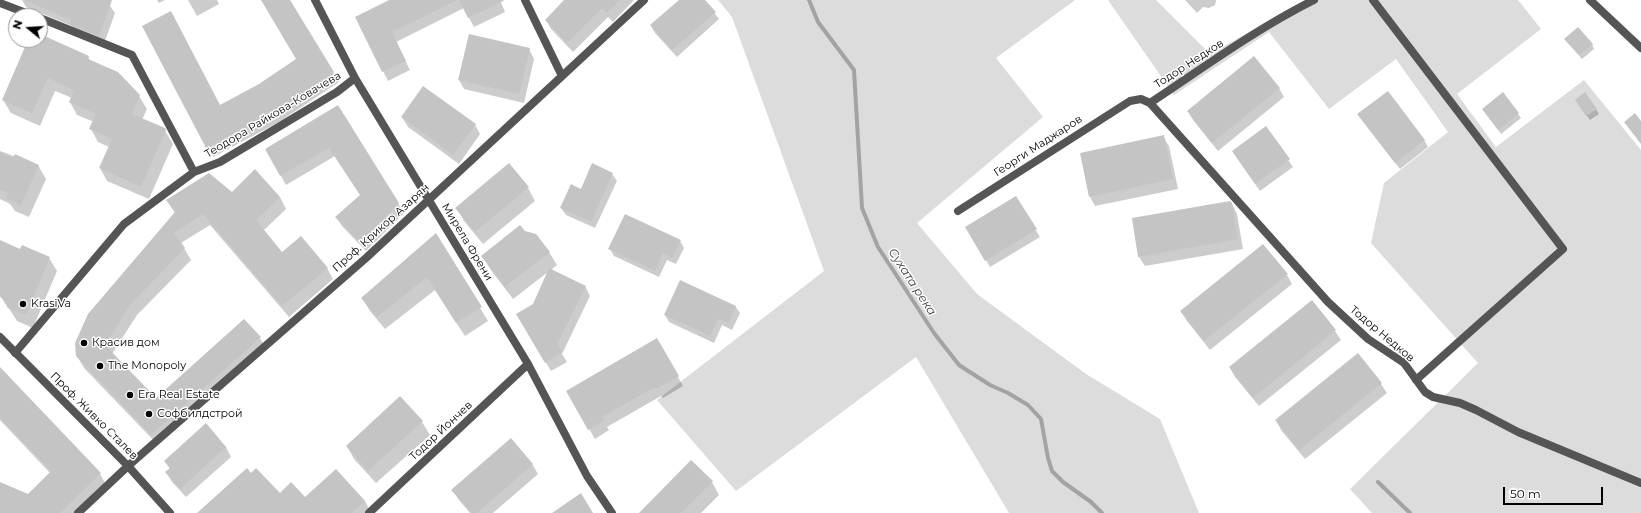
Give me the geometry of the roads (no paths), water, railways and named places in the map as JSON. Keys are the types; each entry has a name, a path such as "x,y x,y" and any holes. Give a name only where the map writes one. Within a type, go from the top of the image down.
{"street":[{"name":"Мирела Френи","path":"315,0 355,78 528,364 586,476 612,513"},
{"path":"525,0 562,76"},
{"name":"Проф. Крикор Азарян","path":"78,513 128,466 366,258 644,0"},
{"name":"Тодор Недков","path":"1150,103 1241,43 1298,8 1314,0"},
{"path":"1373,0 1563,249 1416,380"},
{"path":"1590,0 1641,48"},
{"path":"0,3 13,8"},
{"path":"48,21 132,55 194,172"},
{"name":"Теодора Райкова-Ковачева","path":"15,353 124,224 194,172 220,162 337,92 355,78"},
{"name":"Тодор Недков","path":"1130,101 1141,99 1150,103 1328,302 1368,339 1404,364 1425,392 1433,397 1476,410 1518,432 1641,483"},
{"name":"Георги Маджаров","path":"958,211 1130,101"},
{"name":"Проф. Живко Сталев","path":"0,337 128,466 170,513"},
{"name":"Тодор Йончев","path":"369,513 528,364"}],"waterway":[{"name":"Сухата река","path":"809,0 818,22 854,70 862,208 878,247 934,333 959,365 990,385 1008,393 1028,405 1041,419 1048,458 1052,471 1063,482 1091,502 1102,513"},
{"path":"1378,482 1410,513"}],"place":[{"name":"KrasiVa","path":"23,304"},
{"name":"Красив дом","path":"84,343"},
{"name":"The Monopoly","path":"100,366"},
{"name":"Era Real Estate","path":"130,395"},
{"name":"Софбилдстрой","path":"149,414"}]}
